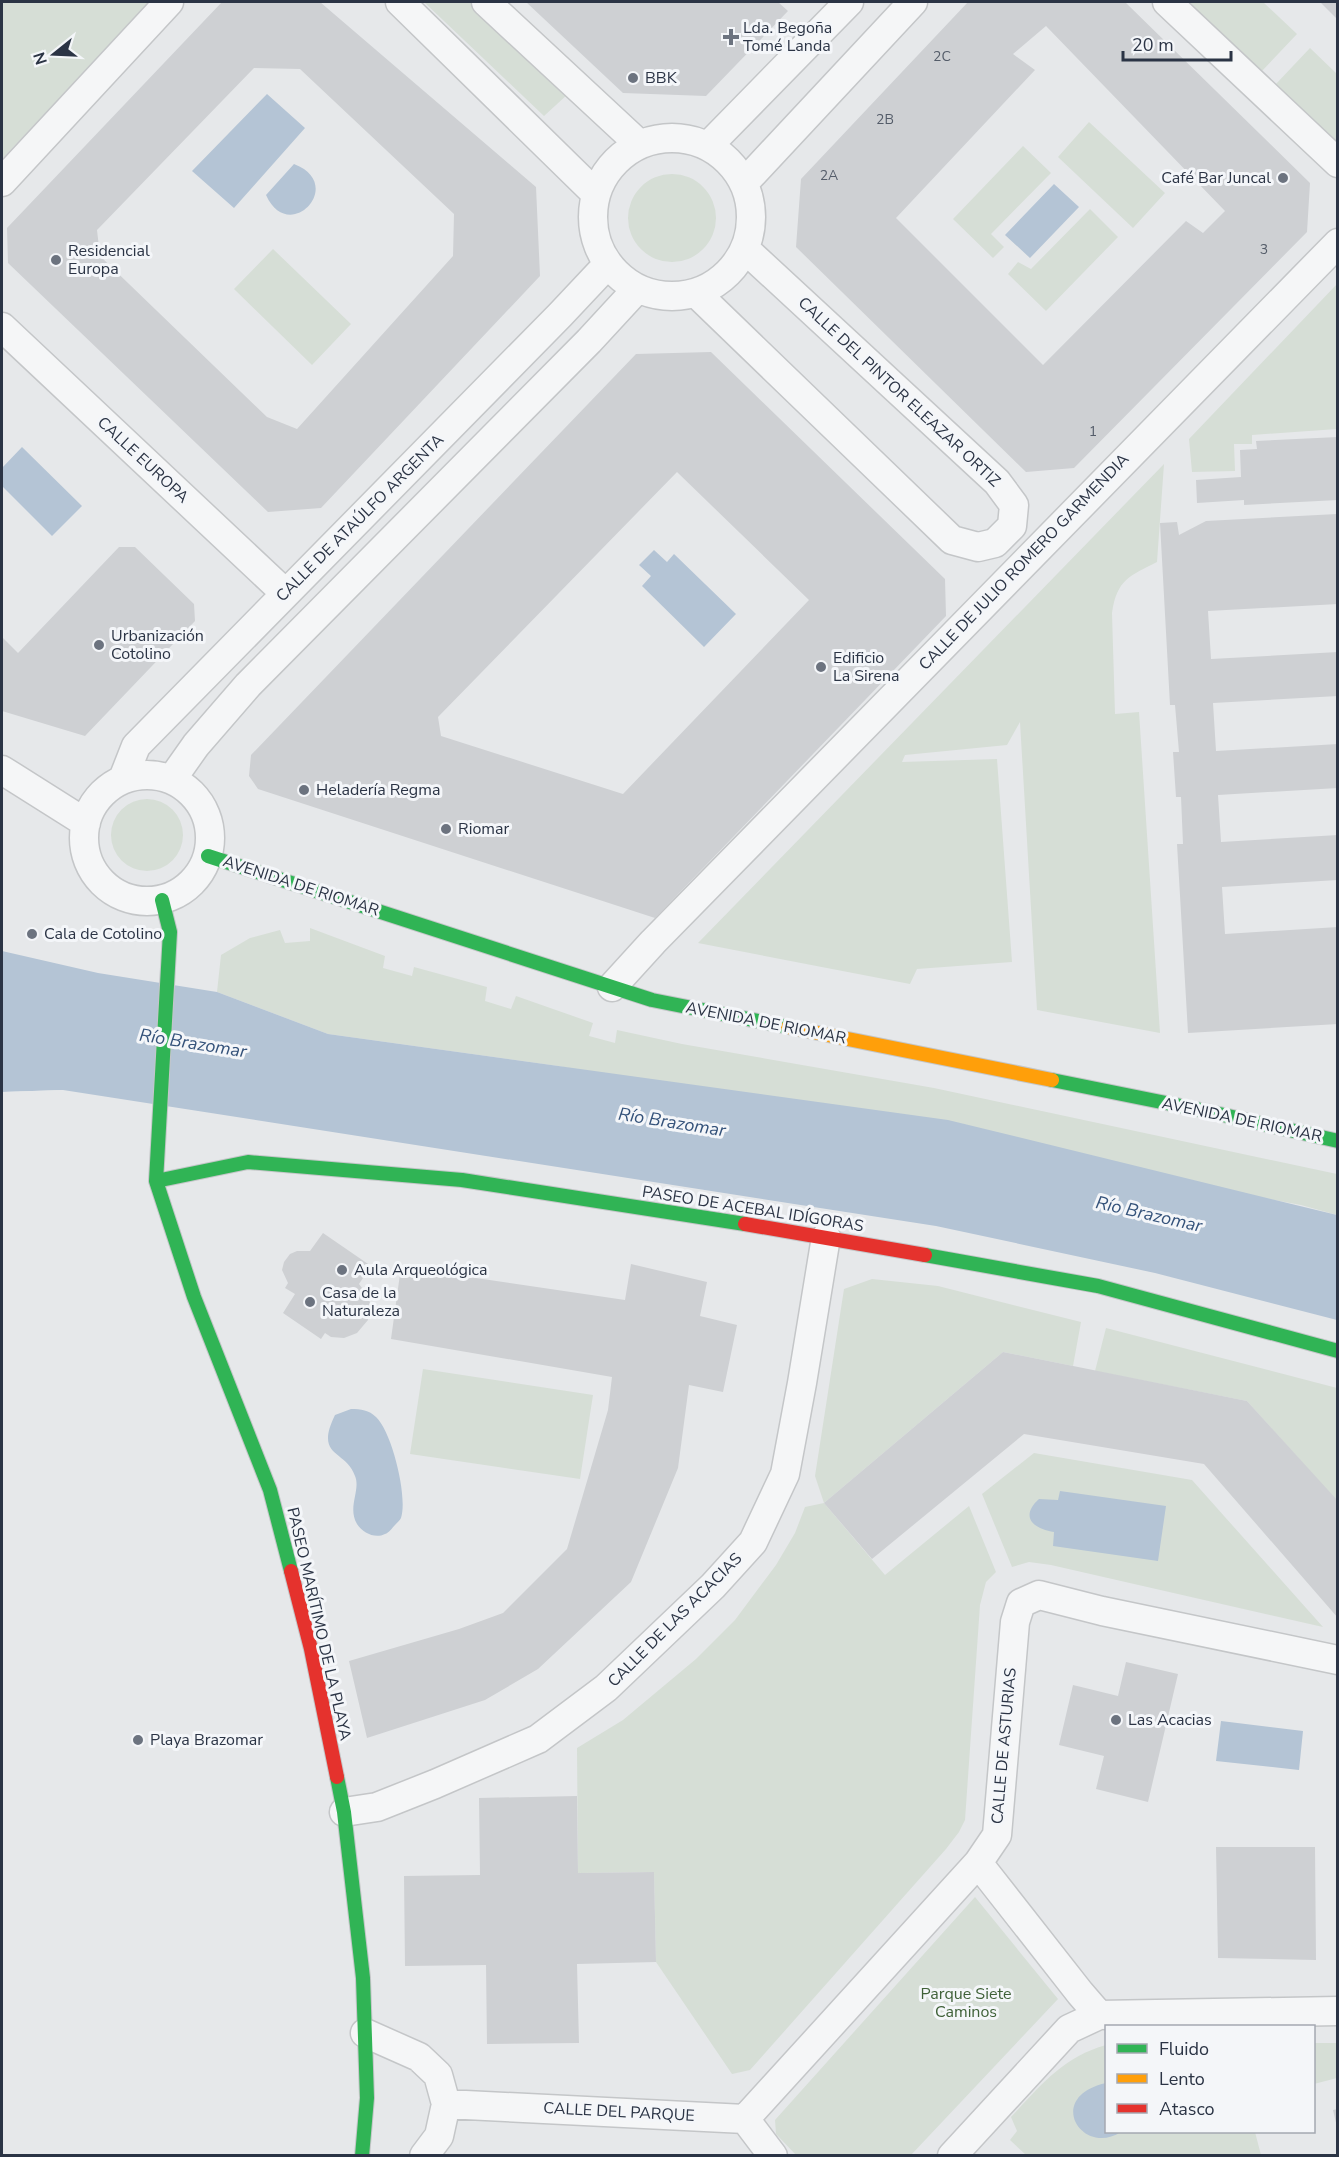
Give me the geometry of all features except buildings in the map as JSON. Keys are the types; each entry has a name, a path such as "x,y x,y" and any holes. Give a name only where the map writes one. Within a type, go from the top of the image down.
{"street":[{"path":"2,182 169,2"},
{"path":"399,2 596,194"},
{"path":"486,2 639,144"},
{"path":"708,146 849,2"},
{"path":"744,183 914,2"},
{"path":"1167,2 1338,163"},
{"path":"684,138 708,146 730,162 744,183 751,205 752,227 745,249 734,268 717,284 696,293 676,297 656,296 636,289 621,278 608,264 596,243 592,218 596,194 605,175 618,159 639,144 658,139 684,138"},
{"name":"CALLE DE JULIO ROMERO GARMENDIA","path":"612,987 653,942 1338,243"},
{"name":"CALLE DEL PINTOR ELEAZAR ORTIZ","path":"745,249 997,482 1014,505 1012,526 995,543"},
{"name":"CALLE DE ATAÚLFO ARGENTA","path":"123,779 136,746 608,264"},
{"path":"172,779 195,745 248,685 589,341 636,289"},
{"path":"696,293 952,540 978,547 995,543 1022,565"},
{"name":"CALLE EUROPA","path":"2,327 285,593"},
{"path":"2,770 86,823"},
{"path":"147,775 172,779 188,789 200,803 208,820 211,838 208,856 198,876 182,892 162,900 140,901 119,895 102,883 90,865 84,844 86,823 93,804 106,789 123,779 147,775"},
{"name":"AVENIDA DE RIOMAR","path":"208,856 652,1000 1206,1111 1338,1141"},
{"name":"PASEO MARÍTIMO DE LA PLAYA","path":"162,900 170,932 156,1182 194,1297 270,1490 312,1649 344,1812 363,1978 367,2098 362,2156"},
{"name":"PASEO DE ACEBAL IDÍGORAS","path":"156,1182 197,1171 248,1162 445,1178 826,1237 1098,1286 1338,1351"},
{"name":"CALLE DE LAS ACACIAS","path":"344,1812 377,1807 538,1739 606,1688 713,1586 753,1542 784,1474 826,1237"},
{"name":"CALLE DE ASTURIAS","path":"746,2119 978,1863 997,1835 1015,1622 1021,1603 1039,1595 1102,1611 1338,1660"},
{"path":"978,1863 1080,1993 1100,2015"},
{"path":"952,2156 1070,2029 1100,2015 1338,2011"},
{"path":"365,2033 419,2057 438,2075 446,2104 438,2136 424,2156"},
{"name":"CALLE DEL PARQUE","path":"446,2104 746,2119"},
{"path":"746,2119 773,2156"}],"green space":[{"path":"2,2 150,2 2,159"},
{"path":"424,2 472,2 568,94 544,116"},
{"path":"1189,2 1263,2 1297,34 1261,72"},
{"path":"1310,48 1337,74 1337,145 1275,85"},
{"path":"1089,122 1165,193 1133,228 1058,157"},
{"path":"1023,146 1051,173 991,234 1004,247 993,258 953,219"},
{"path":"672,174 689,177 703,187 713,201 716,218 713,235 703,249 689,259 672,262 655,259 641,249 631,235 628,218 631,201 641,187 655,177"},
{"path":"1090,209 1118,237 1046,311 1008,274 1018,262 1031,269"},
{"path":"273,249 351,324 312,365 234,289"},
{"path":"1337,284 1337,429 1252,435 1252,444 1234,444 1235,471 1192,472 1189,439"},
{"path":"1164,464 1157,562 1126,580 1117,593 1112,613 1115,714 1139,712 1160,1033 1037,1010 1020,722 1007,745 905,755 902,762 997,759 1012,962 917,969 910,984 698,943"},
{"path":"147,799 161,802 173,809 180,821 183,835 180,849 173,861 161,868 147,871 133,868 121,861 114,849 111,835 114,821 121,809 133,802"},
{"path":"310,928 385,956 383,968 412,976 414,967 487,987 485,1001 511,1009 516,996 593,1023 589,1036 615,1043 617,1030 682,1044 934,1088 1337,1174 1337,1215 1301,1205 558,1066 328,1034 217,992 221,955 250,938 280,930 285,943 310,941"},
{"path":"872,1279 938,1286 1081,1322 1073,1366 1003,1352 824,1503 815,1476 844,1289"},
{"path":"1106,1328 1337,1388 1337,1501 1247,1401 1095,1371"},
{"path":"423,1369 593,1395 580,1479 410,1454"},
{"path":"1034,1453 1192,1480 1323,1627 1051,1565 1029,1562 1012,1567 982,1494"},
{"path":"824,1503 885,1575 969,1506 996,1572 986,1582 980,1605 965,1820 946,1849 750,2070 732,2074 656,1962 654,1872 578,1873 577,1748 623,1720 696,1659 735,1620 776,1565 795,1533 805,1507"},
{"name":"Parque Siete Caminos","path":"975,1897 1058,1999 911,2155 796,2155 776,2134 775,2120"},
{"path":"1315,2043 1337,2043 1337,2078 1315,2084"},
{"path":"1105,2045 1105,2133 1255,2133 1261,2155 1026,2155 1010,2140 1017,2131 1011,2117 1043,2083 1065,2065 1091,2050"}],"water":[{"path":"267,94 305,128 234,208 192,171"},
{"path":"294,164 309,173 315,184 314,196 308,206 299,213 288,214 276,209 266,195"},
{"path":"1054,184 1079,207 1030,258 1005,235"},
{"path":"22,447 82,506 52,536 2,486 2,468"},
{"path":"654,550 667,562 674,554 736,614 704,647 642,586 651,576 639,565"},
{"name":"Río Brazomar","path":"2,951 98,973 217,992 328,1034 948,1120 1337,1215 1337,1320 1155,1273 936,1226 63,1090 2,1092"},
{"path":"351,1409 365,1410 376,1417 388,1436 397,1465 403,1508 401,1518 389,1532 377,1536 362,1530 357,1524 353,1511 355,1476 351,1467 334,1452 328,1439 329,1429 335,1415"},
{"path":"1060,1491 1166,1506 1158,1561 1053,1546 1054,1532 1035,1525 1030,1517 1030,1511 1039,1499 1058,1500"},
{"path":"1221,1721 1303,1731 1299,1770 1216,1761"},
{"path":"1105,2083 1105,2133 1119,2133 1107,2138 1093,2137 1083,2131 1076,2122 1073,2111 1077,2100 1087,2090"}],"pier":[{"path":"63,1090 62,1093 2,1095 2,1092"}],"traffic: fast":[{"path":"208,856 652,1000 788,1027"},
{"path":"162,900 170,932 156,1181 194,1297 270,1490 291,1571"},
{"path":"1052,1080 1206,1111 1338,1141"},
{"path":"156,1181 248,1162 462,1180 745,1224"},
{"path":"925,1255 1098,1286 1338,1351"},
{"path":"337,1777 344,1812 363,1978 367,2098 362,2156"}],"traffic: slow":[{"path":"788,1027 1052,1080"}],"traffic: jam":[{"path":"745,1224 925,1255"},
{"path":"291,1571 311,1649 337,1777"}],"place":[{"name":"Lda. Begoña Tomé Landa","path":"731,37"},
{"name":"BBK","path":"633,78"},
{"name":"Café Bar Juncal","path":"1283,178"},
{"name":"Residencial Europa","path":"56,260"},
{"name":"Urbanización Cotolino","path":"99,645"},
{"name":"Edificio La Sirena","path":"821,667"},
{"name":"Heladería Regma","path":"304,790"},
{"name":"Riomar","path":"446,829"},
{"name":"Cala de Cotolino","path":"32,934"},
{"name":"Aula Arqueológica","path":"342,1270"},
{"name":"Casa de la Naturaleza","path":"310,1302"},
{"name":"Las Acacias","path":"1116,1720"},
{"name":"Playa Brazomar","path":"138,1740"}]}
